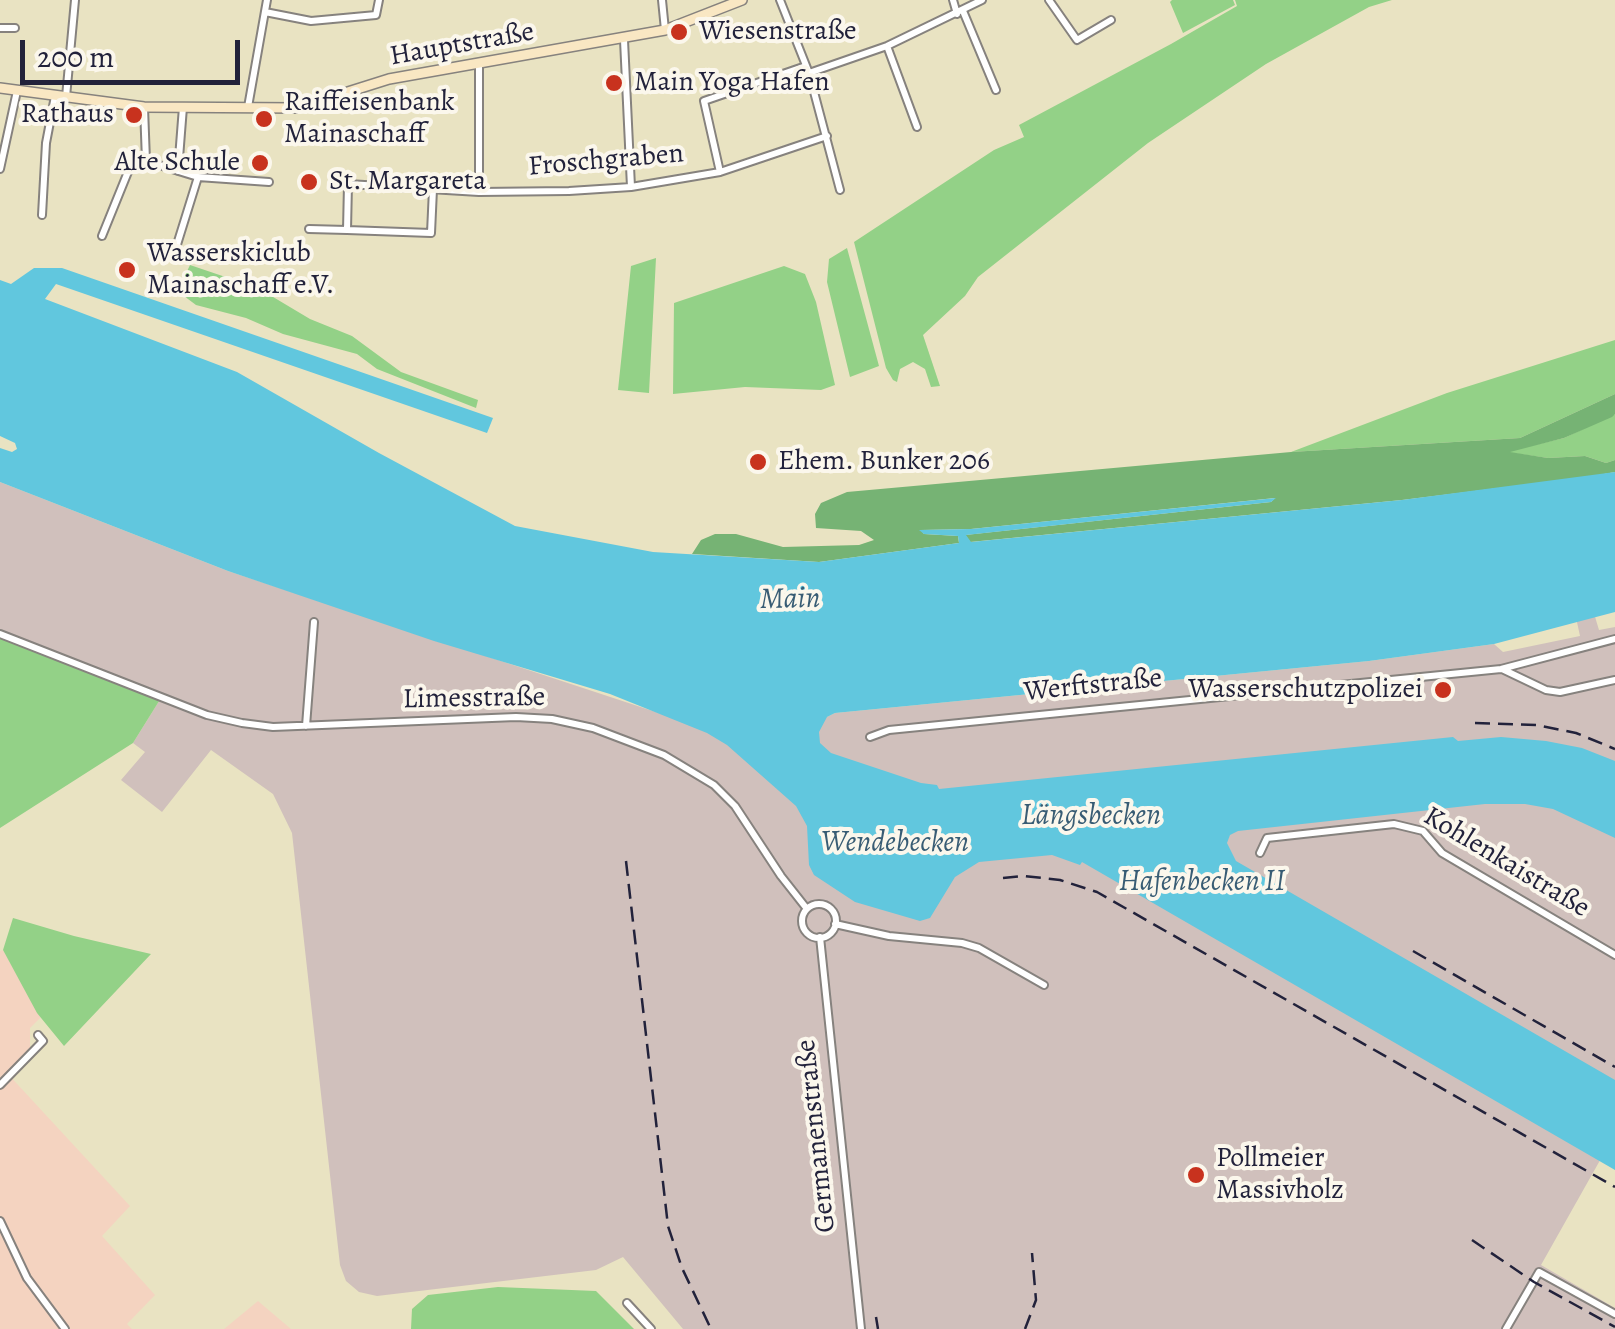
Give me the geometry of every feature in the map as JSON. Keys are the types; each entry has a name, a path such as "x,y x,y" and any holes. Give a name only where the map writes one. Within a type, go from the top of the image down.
{"street":[{"path":"42,214 46,143 61,96 75,0"},
{"path":"248,107 267,0"},
{"path":"265,12 310,21 376,14 379,0"},
{"path":"662,0 665,30"},
{"name":"Hauptstraße","path":"0,88 144,107 296,108 389,79 624,40 665,30 742,0"},
{"path":"780,0 808,70 840,190"},
{"path":"953,0 996,90"},
{"path":"720,172 704,100 886,46 982,0"},
{"path":"1050,0 1076,40 1110,20"},
{"path":"0,28 15,28"},
{"path":"624,40 630,187"},
{"path":"886,46 916,127"},
{"path":"479,63 479,192"},
{"path":"0,169 17,91"},
{"path":"144,107 146,161 152,165 198,177 269,182"},
{"path":"178,171 183,107"},
{"name":"Froschgraben","path":"347,230 348,184 479,192 630,187 720,172 827,136"},
{"path":"102,236 132,162"},
{"path":"175,251 198,177"},
{"path":"309,229 432,233 432,189"},
{"path":"306,726 314,622"},
{"name":"Limesstraße","path":"0,634 208,715 273,727 544,718 593,728 646,746 694,771 735,806 780,876 807,908"},
{"name":"Werftstraße","path":"870,737 888,730 1501,668 1615,639"},
{"path":"1501,668 1546,690 1560,692 1615,680"},
{"name":"Kohlenkaistraße","path":"1260,853 1268,838 1394,824 1423,831 1442,854 1615,955"},
{"path":"816,904 827,906 834,914 835,924 831,932 820,938 810,935 802,918 807,908 816,904"},
{"path":"835,924 889,936 970,945 1044,985"},
{"name":"Germanenstraße","path":"820,938 861,1329"},
{"path":"0,1085 43,1041 38,1035"},
{"path":"0,1221 27,1278 65,1329"},
{"path":"1506,1329 1539,1272 1615,1314"},
{"path":"628,1303 651,1329"}],"shaded area":[{"path":"0,482 228,571 671,717 827,717 835,713 1369,661 1494,644 1503,652 1580,636 1575,613 1593,610 1599,630 1615,627 1615,1140 1612,1139 1541,1265 1615,1308 1615,1329 683,1329 623,1257 596,1270 377,1296 359,1292 346,1281 340,1265 292,833 273,794 211,750 162,812 121,780 145,752 133,743 161,698 0,634"},
{"path":"3,950 41,1017 30,1028 30,1050 7,1073 130,1206 102,1236 155,1295 127,1324 132,1329 0,1329"},
{"path":"258,1301 291,1329 224,1329"}],"green space":[{"path":"1172,0 1233,0 1235,5 1183,33"},
{"path":"1235,0 1392,0 1369,7 1266,64 1148,143 978,277 965,296 923,335 940,386 931,387 925,369 913,362 900,369 897,382 893,380 886,368 854,242 994,150 1024,137 1019,125 1237,6"},
{"path":"847,248 879,366 850,377 827,282 829,259"},
{"path":"656,258 649,393 618,390 631,266"},
{"path":"190,265 258,288 310,319 352,336 401,372 478,400 476,408 377,369 357,354 196,305 175,285 182,282"},
{"path":"784,266 805,274 816,302 835,385 821,390 745,387 673,394 674,303"},
{"path":"1615,340 1615,394 1520,438 1291,452 1447,393"},
{"path":"1615,394 1612,417 1564,438 1510,452 1548,458 1585,456 1606,463 1615,460 1615,472 1588,477 1402,500 970,542 965,535 1271,502 1275,498 971,529 921,530 924,534 958,536 959,543 819,562 692,554 701,540 715,534 736,534 783,547 859,545 874,540 861,531 816,528 815,514 821,503 847,492 1291,452 1520,438"},
{"path":"1615,414 1615,460 1606,463 1585,456 1548,458 1505,452 1564,438"},
{"path":"0,634 161,698 133,743 0,828"},
{"path":"13,918 151,954 64,1046 37,1013 3,950"},
{"path":"498,1287 596,1291 634,1329 411,1329 412,1309 428,1295"}],"water":[{"path":"34,268 62,268 493,418 487,433 56,284 45,299 237,372 515,526 653,552 819,562 959,543 958,536 924,534 919,530 971,529 1276,498 1271,502 966,535 971,542 1402,500 1615,472 1615,612 1494,644 1369,661 835,713 827,717 819,732 820,743 831,753 937,785 939,789 1453,737 1458,741 1501,737 1546,741 1582,748 1615,761 1615,838 1553,809 1485,804 1238,831 1230,835 1227,843 1236,861 1615,1080 1615,1170 1082,862 1080,865 1052,855 979,862 955,877 930,918 920,921 855,902 814,875 809,865 807,826 796,806 727,745 707,733 610,694 434,641 228,571 0,482 0,448 12,452 17,449 15,443 0,436 0,280 11,284"}],"railway":[{"path":"1475,723 1536,725 1576,733 1615,749"},
{"path":"626,861 668,1226 682,1268 711,1329"},
{"path":"1003,878 1060,880 1097,892 1615,1187"},
{"path":"1413,951 1615,1067"},
{"path":"1472,1240 1534,1282 1615,1327"},
{"path":"1025,1329 1036,1300 1032,1253"},
{"path":"876,1317 878,1329"}],"place":[{"name":"Wiesenstraße","path":"679,32"},
{"name":"Main Yoga Hafen","path":"614,83"},
{"name":"Rathaus","path":"134,115"},
{"name":"Raiffeisenbank Mainaschaff","path":"264,119"},
{"name":"Alte Schule","path":"260,163"},
{"name":"St. Margareta","path":"309,182"},
{"name":"Wasserskiclub Mainaschaff e.V.","path":"127,270"},
{"name":"Ehem. Bunker 206","path":"758,462"},
{"name":"Wasserschutzpolizei","path":"1443,690"},
{"name":"Pollmeier Massivholz","path":"1196,1175"}],"water label":[{"name":"Main","path":"790,600"},
{"name":"Längsbecken","path":"1091,817"},
{"name":"Wendebecken","path":"895,844"},
{"name":"Hafenbecken II","path":"1202,883"}]}
